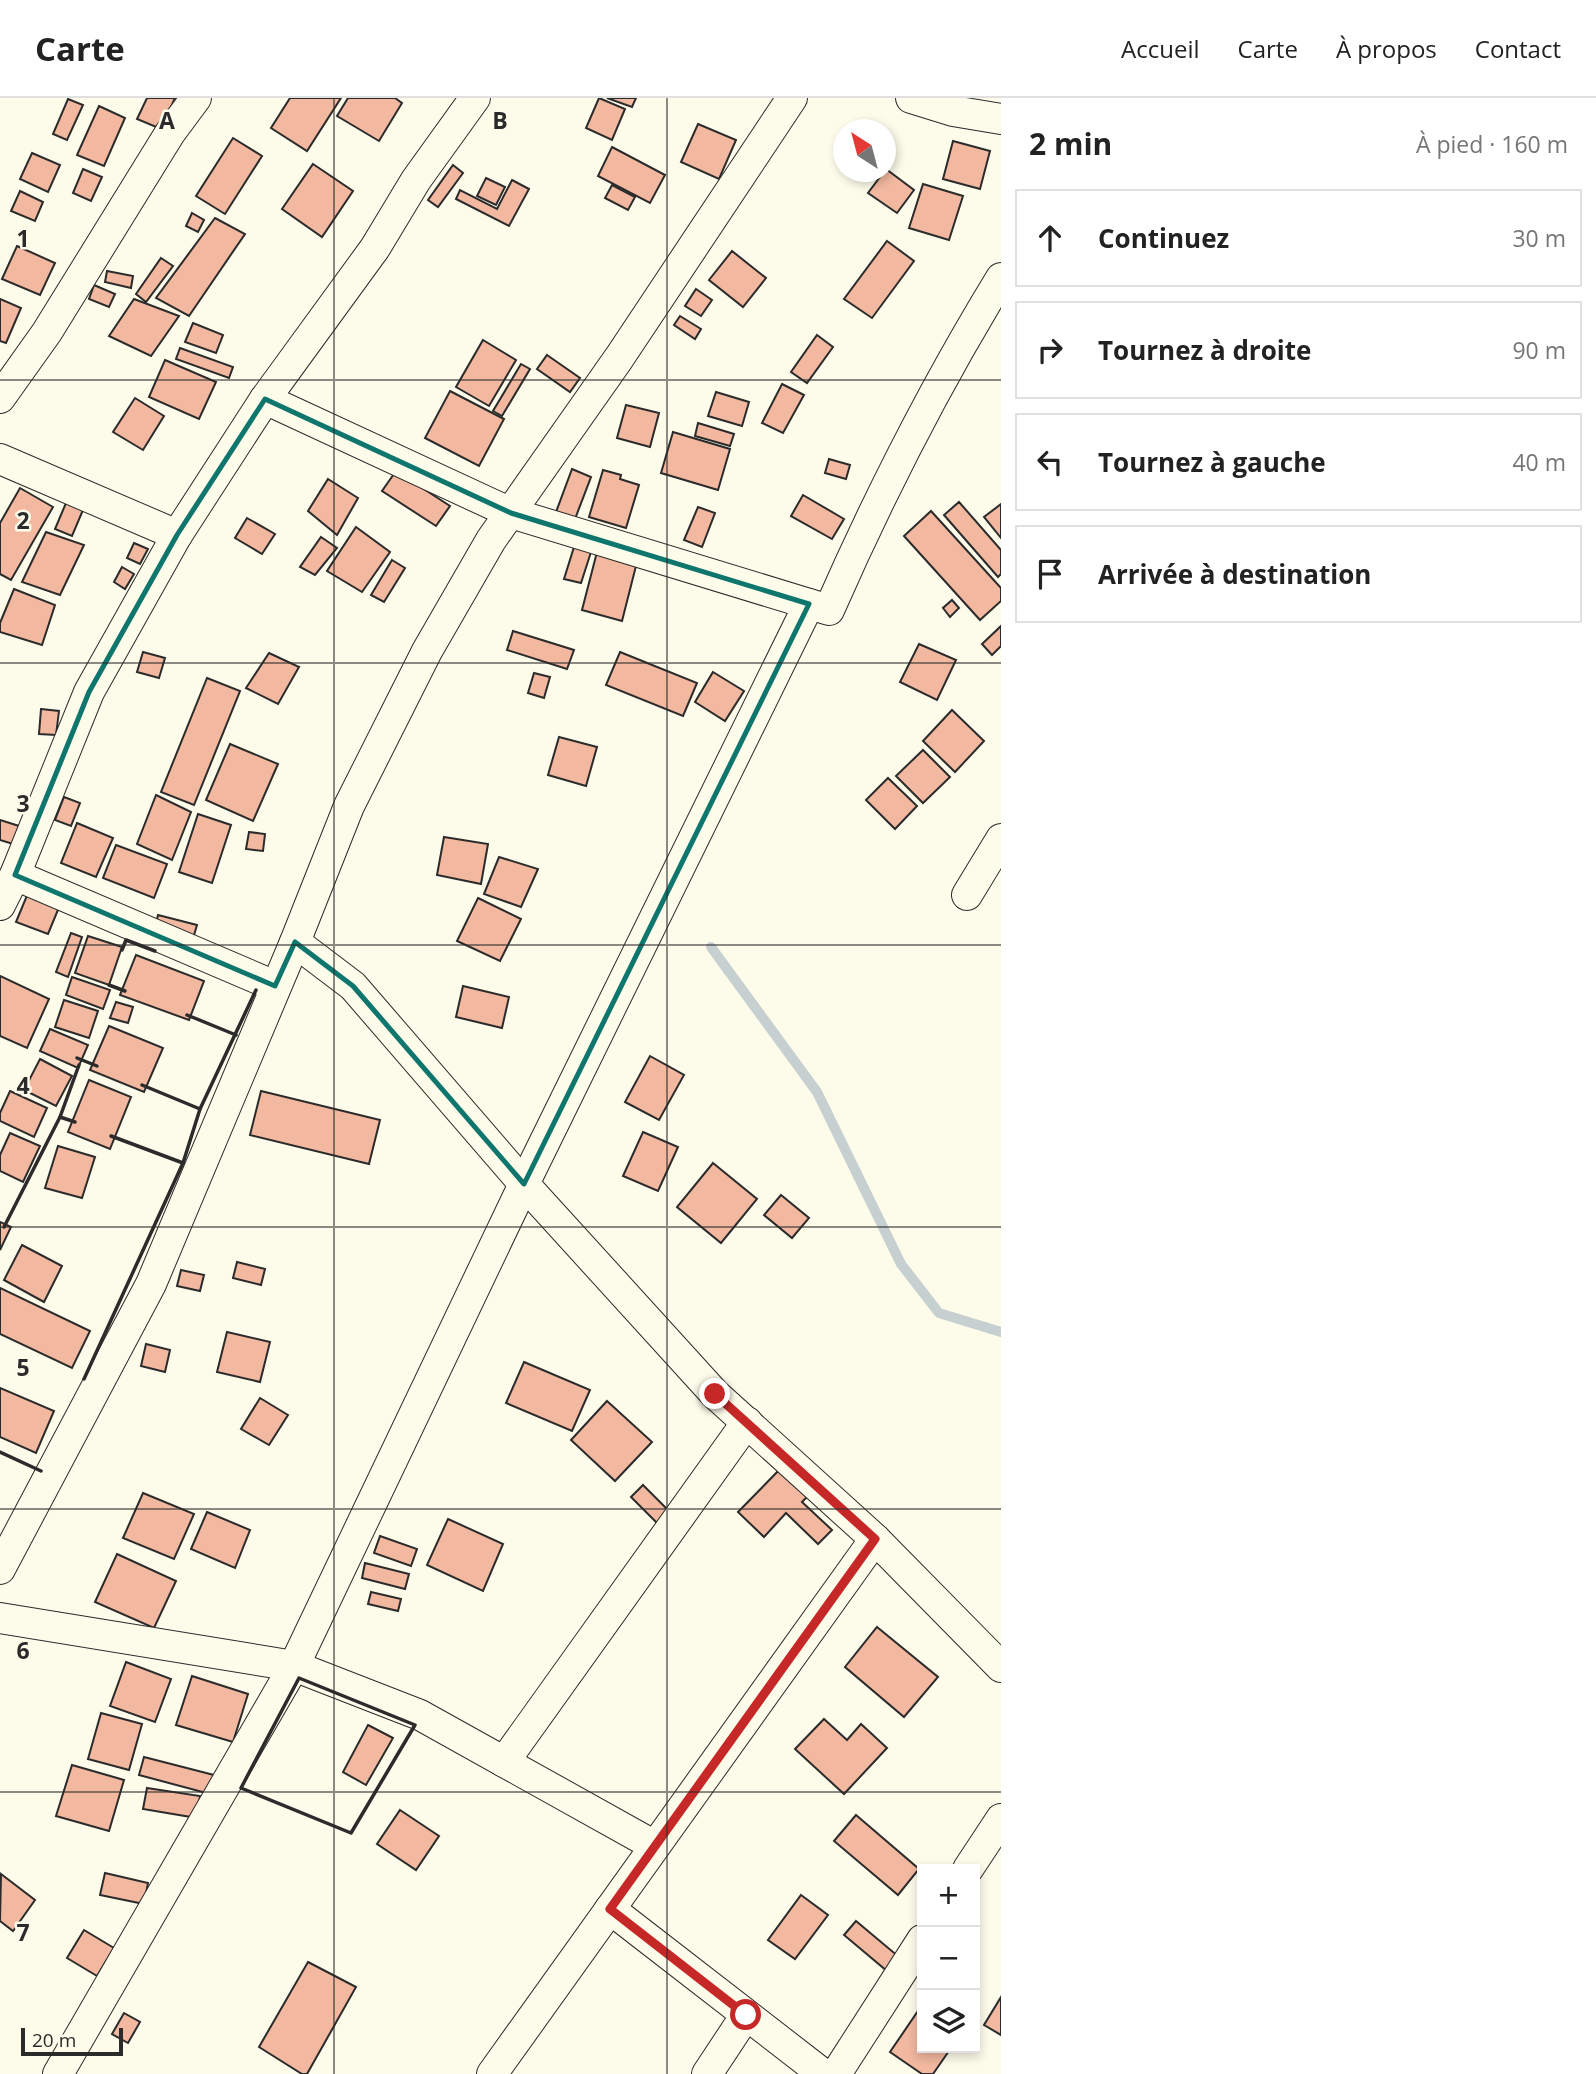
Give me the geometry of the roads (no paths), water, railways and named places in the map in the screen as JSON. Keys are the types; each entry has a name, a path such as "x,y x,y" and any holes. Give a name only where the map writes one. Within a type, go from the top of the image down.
{"street":[{"path":"0,398 47,332 170,133 196,98"},
{"path":"0,905 15,875 89,692 177,535 265,399 375,248 416,180 475,98"},
{"path":"0,1569 150,1284 355,794 427,651 491,540 619,358 792,98"},
{"path":"911,98 953,111 1001,119"},
{"path":"265,399 511,513 829,610 912,434 1001,278"},
{"path":"0,459 177,535"},
{"path":"58,2074 294,1666 524,1184 809,604"},
{"path":"967,895 1001,839"},
{"path":"15,875 275,986"},
{"path":"295,942 353,986 524,1184 715,1394 875,1539 1001,1667"},
{"path":"504,1762 747,1423"},
{"path":"492,2074 875,1539"},
{"path":"0,1618 294,1666 420,1715 655,1846"},
{"path":"971,1864 1001,1819"},
{"path":"610,1909 823,2074"},
{"path":"836,2074 917,1948"},
{"path":"707,2074 746,2015"}],"waterway":[{"path":"711,947 817,1092 901,1264 939,1313 1001,1332"}]}
